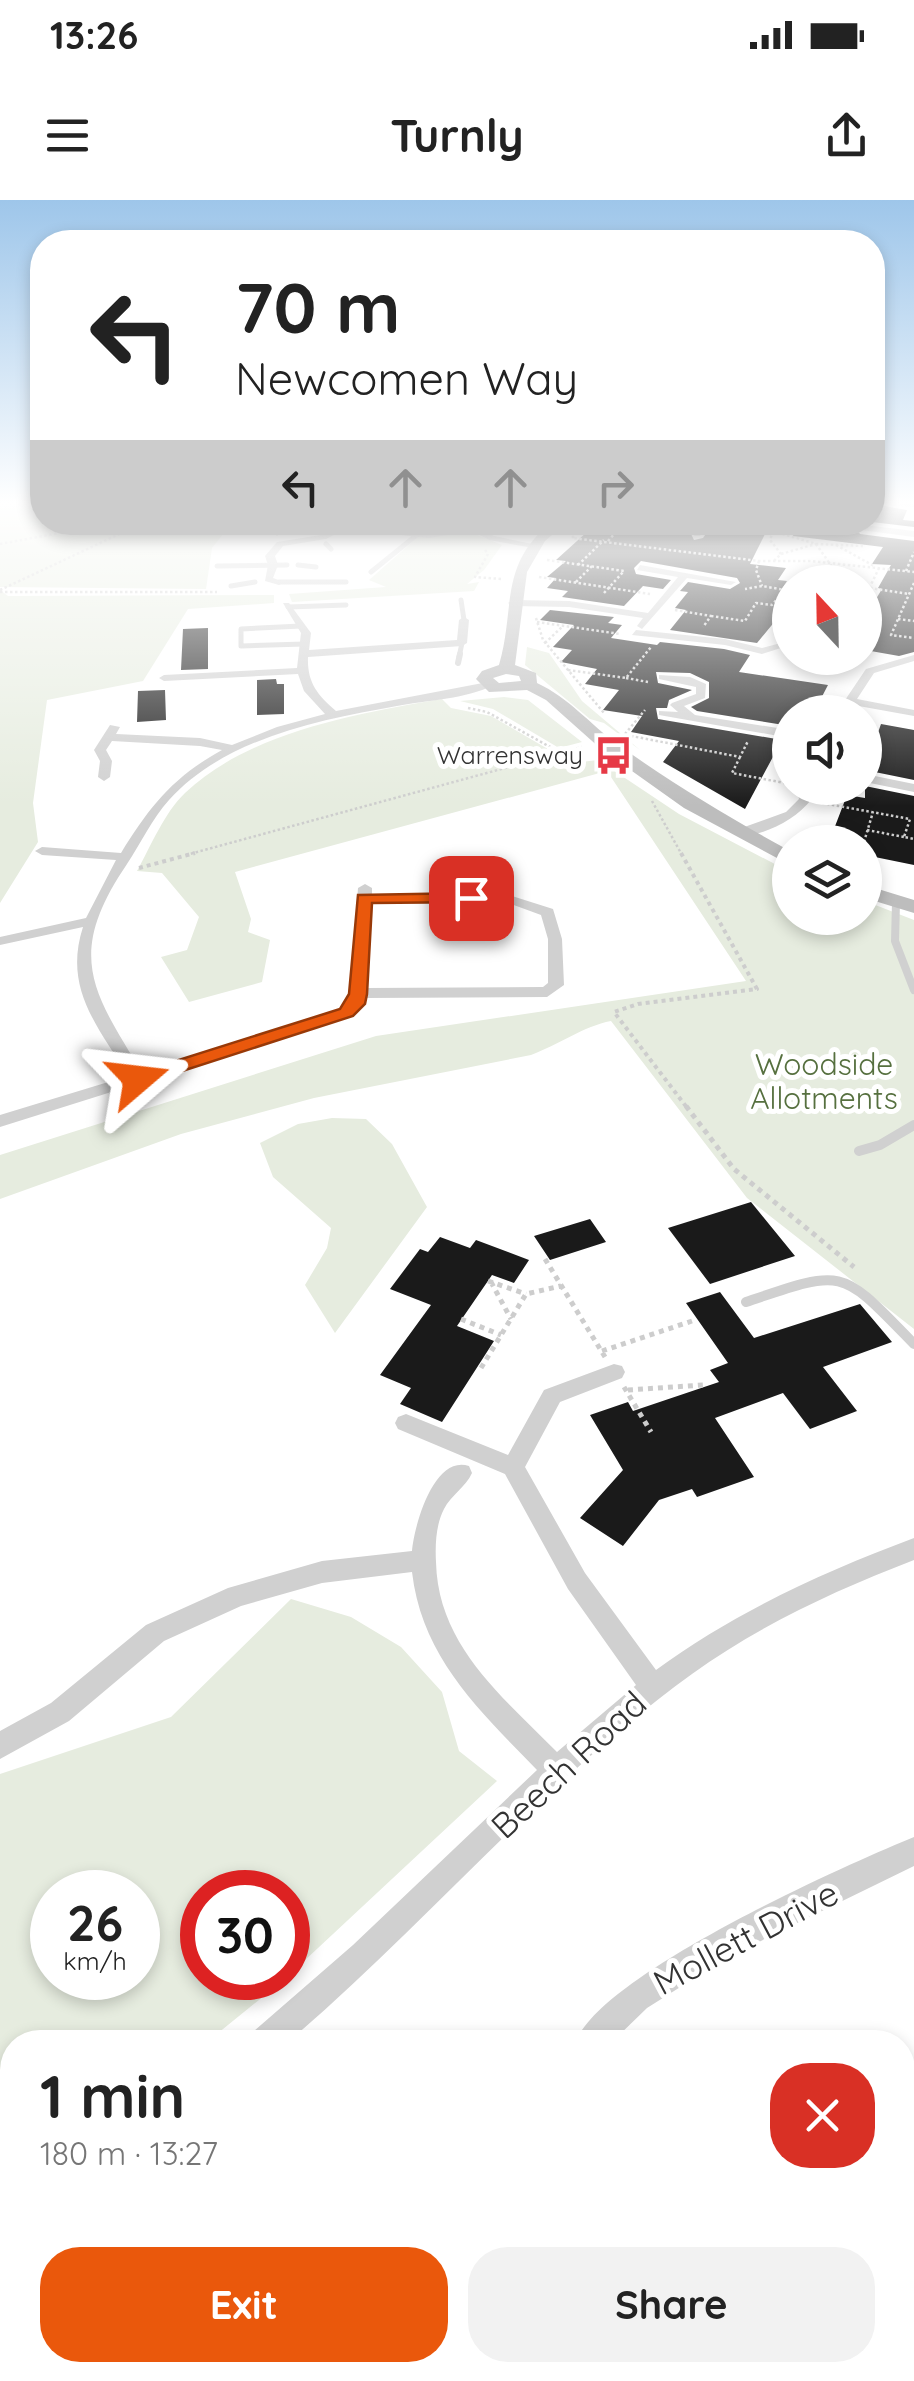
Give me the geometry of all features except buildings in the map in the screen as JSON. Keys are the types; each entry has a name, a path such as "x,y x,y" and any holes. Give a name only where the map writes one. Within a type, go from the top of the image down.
{"street":[{"path":"632,637 660,603"},
{"path":"506,669 515,641 513,604 654,612"},
{"path":"287,606 306,633 300,671 312,696 335,716"},
{"path":"303,649 462,643 464,620"},
{"path":"632,637 725,642 762,651 772,648"},
{"path":"856,695 870,672 914,658"},
{"path":"488,685 485,675 506,669 527,674 532,678 529,685"},
{"path":"164,678 300,671"},
{"path":"663,677 690,680 702,686 701,696 676,705 693,718"},
{"path":"138,1079 93,1002 84,979 92,920 112,876 171,790 234,749 335,716 488,685 504,689 529,685 564,704 636,766 772,849"},
{"path":"882,707 914,713"},
{"path":"663,713 772,731"},
{"path":"84,770 103,772 106,761 100,750 112,732 234,749"},
{"path":"882,781 914,788"},
{"path":"741,833 791,815 797,805"},
{"path":"28,865 44,846 125,857"},
{"path":"0,1121 333,1020 356,1004 364,893 512,900 548,912 557,972 556,985 547,992 358,994"},
{"path":"0,941 92,920"},
{"path":"512,1466 552,1396 614,1371"},
{"path":"406,1423 512,1466 556,1549 602,1623 654,1687"},
{"path":"461,1472 433,1505 422,1544 437,1625 456,1662 556,1772"},
{"name":"Beech Road","path":"279,2030 426,1900 556,1772 654,1687 732,1633 798,1597 914,1549"},
{"path":"0,1746 60,1712 155,1633 237,1596 322,1572 424,1560"},
{"name":"Mollett Drive","path":"603,2030 636,1998 717,1946 914,1851"}],"lane":[{"path":"461,603 464,620"},
{"path":"287,606 346,606"},
{"path":"301,626 241,630 241,646 303,649"},
{"path":"458,663 462,643"},
{"path":"905,905 895,940 914,990"},
{"path":"859,1151 880,1145 914,1125"},
{"path":"746,1302 816,1279 839,1278 875,1305 914,1344"}],"path":[{"path":"590,608 595,603"},
{"path":"906,603 891,635 914,638"},
{"path":"538,605 537,622 545,643 625,734 740,757"},
{"path":"654,612 710,616 693,641"},
{"path":"898,618 914,621"},
{"path":"526,622 632,637"},
{"path":"545,643 562,626"},
{"path":"565,670 626,678 659,636"},
{"path":"533,647 552,652"},
{"path":"446,694 459,706 487,712 561,753"},
{"path":"625,734 645,710 663,713"},
{"path":"755,729 732,773 772,781"},
{"path":"112,876 588,746"},
{"path":"647,791 757,989 630,1005 627,1010 614,1012 734,1169 854,1267"},
{"path":"846,805 910,818 904,837"},
{"path":"868,825 872,812"},
{"path":"882,833 914,839"},
{"path":"545,1259 651,1432"},
{"path":"511,1319 490,1281 526,1294 562,1286"},
{"path":"482,1368 526,1294"},
{"path":"461,1319 501,1335"},
{"path":"614,1371 692,1321"},
{"path":"614,1371 703,1385"}],"green space":[{"path":"0,603 274,603 188,609 143,681 47,700 33,803 38,842 0,903"},
{"path":"527,647 549,653 582,701 640,750 604,723 590,719 525,665"},
{"path":"504,697 528,700 582,742 559,748 493,709 460,701"},
{"name":"Woodside Allotments","path":"442,699 451,708 491,716 553,752 548,754 564,764 598,760 679,814 772,863 772,935 882,935 882,908 914,920 914,1329 747,1198 611,1021 531,1055 314,1098 181,1134 0,1199 0,1155 376,1036 746,981 607,771 235,872 251,919 248,932 270,940 262,982 189,1002 161,957 187,950 199,917 162,873 137,871 164,820 185,793 240,755 306,728"},
{"path":"332,1118 366,1119 392,1144 427,1207 335,1333 305,1285 327,1248 331,1228 273,1177 260,1143 298,1124"},
{"path":"291,1599 351,1617 401,1647 442,1692 459,1751 497,1781 310,1955 310,1870 180,1870 180,2000 259,2000 222,2030 0,2030 0,1774 171,1717"}],"place":[{"name":"Warrensway","path":"613,755"}],"route":[{"path":"138,1079 333,1020 347,1012 356,1004 358,994 364,898 471,898"}]}
